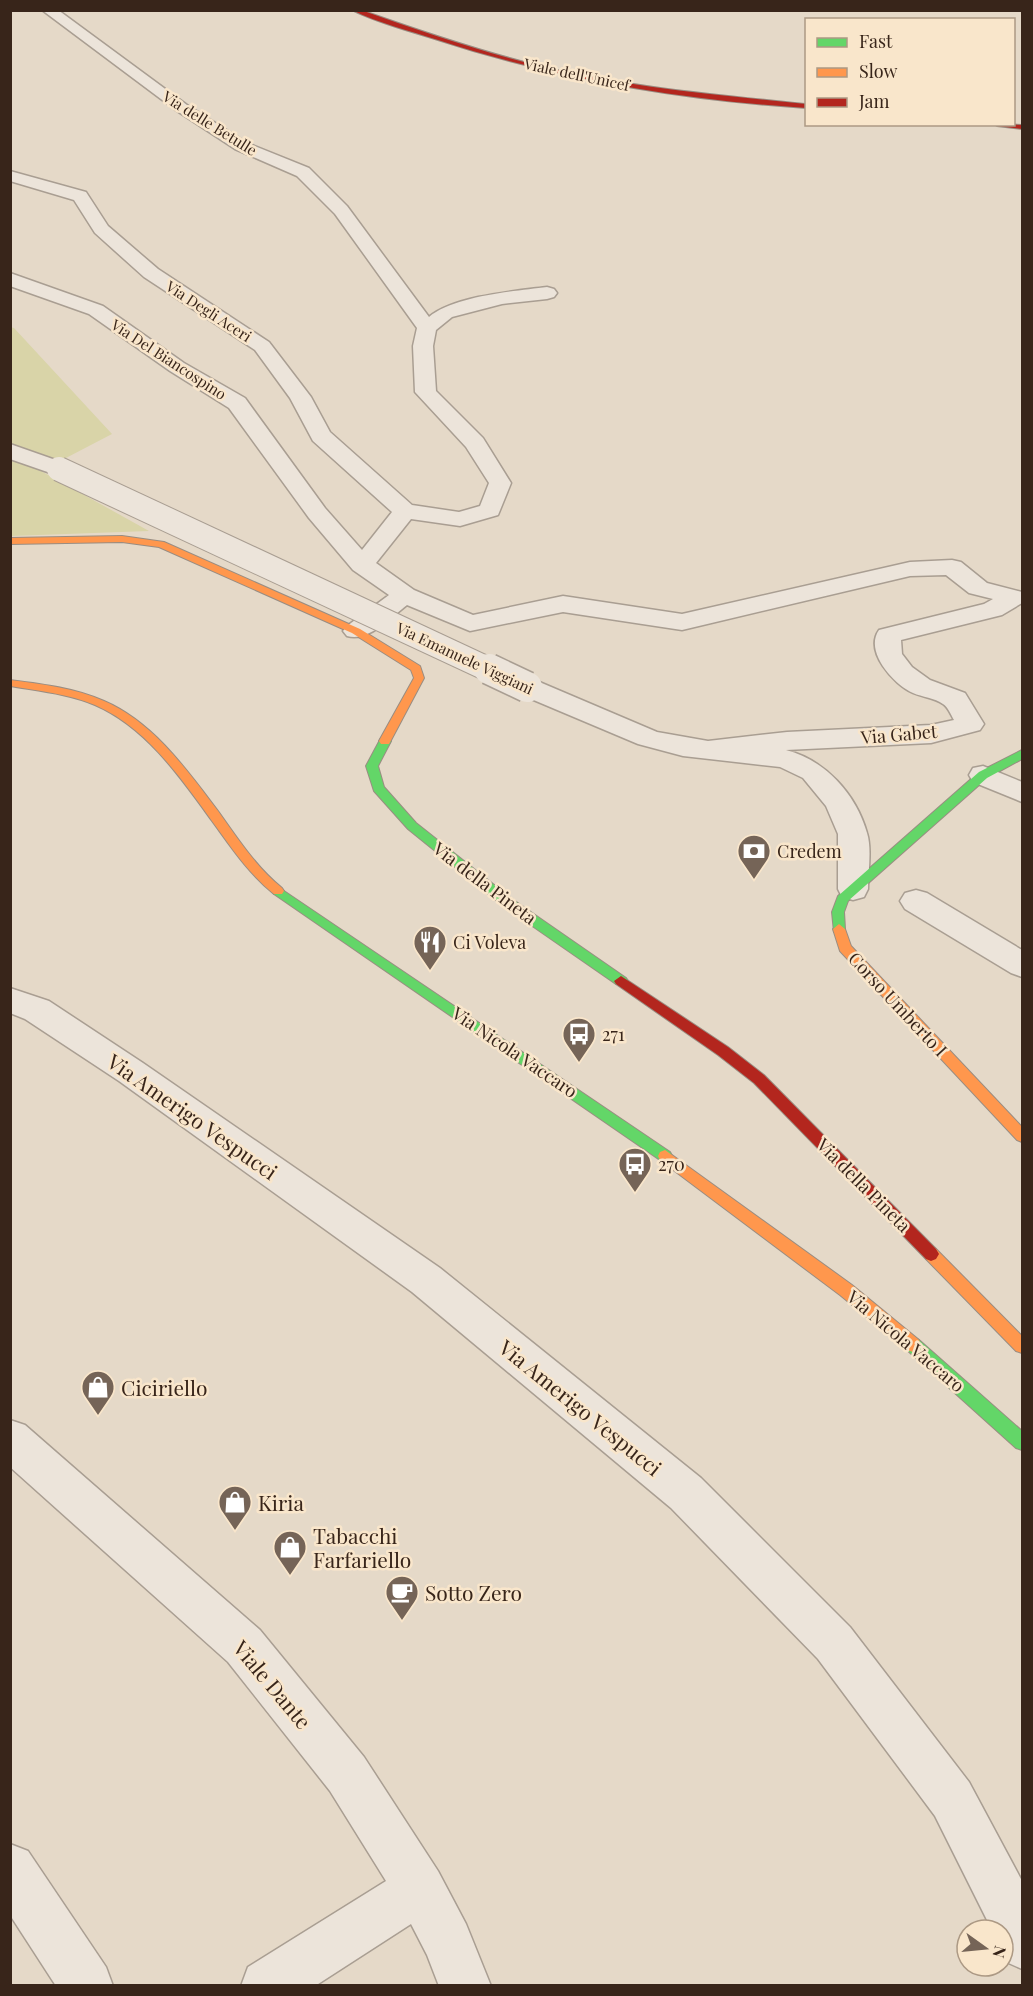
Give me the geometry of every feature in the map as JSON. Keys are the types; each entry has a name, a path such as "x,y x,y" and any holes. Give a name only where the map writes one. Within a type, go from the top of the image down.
{"street":[{"name":"Via delle Betulle","path":"48,10 162,94 241,146 303,172 341,210 427,328"},
{"name":"Viale dell'Unicef","path":"354,10 476,51 565,74 640,87 805,106"},
{"name":"Viale dell'Unicef","path":"381,10 489,46 576,68 648,81 805,98"},
{"name":"Via Degli Aceri","path":"10,176 80,195 101,229 151,273 262,346 300,397 321,436 405,511"},
{"name":"Via Del Biancospino","path":"10,279 96,310 177,367 237,403 316,513 362,565 405,595 470,623 563,604 682,622 910,569 952,567 978,588 1014,597"},
{"path":"362,565 405,511 460,519 490,510 500,483 475,443 426,392 423,346 427,328 445,313 501,298 547,292"},
{"name":"Via Emanuele Viggiani","path":"12,450 59,469 527,687 648,738 683,747 786,759 813,772 839,802 853,834 853,889"},
{"name":"Via della Pineta","path":"10,541 122,539 161,544 356,631 416,668 418,678 372,766 378,788 412,826 507,902 723,1051 759,1079 1023,1346"},
{"path":"356,631 405,595"},
{"name":"Via Gabet","path":"708,750 787,741 931,734 970,724 955,699 920,686 903,673 889,654 888,635 993,610 1014,597"},
{"name":"Via Nicola Vaccaro","path":"10,683 57,690 87,698 111,708 135,723 195,789 251,866 273,887 639,1137 753,1221 857,1299 1023,1442"},
{"name":"Corso Umberto I","path":"1023,754 983,775 842,899 836,915 837,929 844,948 1023,1136"},
{"path":"983,775 1023,793"},
{"path":"915,901 1023,965"},
{"name":"Via Amerigo Vespucci","path":"10,1000 37,1010 130,1072 426,1280 686,1492 834,1644 952,1799 1008,1905 1023,1943"},
{"name":"Viale Dante","path":"10,1439 244,1646 346,1774 420,1889 448,1942 465,1986"},
{"path":"10,1869 87,1986"},
{"path":"267,1986 420,1889"}],"shaded area":[{"path":"10,327 14,328 112,434 41,471 149,531 11,536"}],"traffic: fast":[{"path":"385,741 372,766 378,788 412,826 507,902 621,981"},
{"path":"839,929 838,912 842,899 983,775 1022,754"},
{"path":"278,891 665,1156"},
{"path":"913,1345 1022,1442"}],"traffic: slow":[{"path":"10,541 122,539 161,544 356,631 416,668 419,678 385,741"},
{"path":"10,683 88,698 127,718 169,758 237,848 278,891"},
{"path":"839,929 845,948 1022,1136"},
{"path":"665,1156 846,1290 913,1345"},
{"path":"931,1254 1022,1346"}],"traffic: jam":[{"path":"354,10 486,53 567,74 656,89 805,106"},
{"path":"1014,126 1022,127"},
{"path":"621,981 723,1051 759,1079 931,1254"}],"place":[{"name":"Credem","path":"754,880"},
{"name":"Ci Voleva","path":"430,971"},
{"name":"271","path":"579,1063"},
{"name":"270","path":"635,1193"},
{"name":"Ciciriello","path":"98,1416"},
{"name":"Kiria","path":"235,1531"},
{"name":"Tabacchi Farfariello","path":"290,1576"},
{"name":"Sotto Zero","path":"402,1621"}]}
